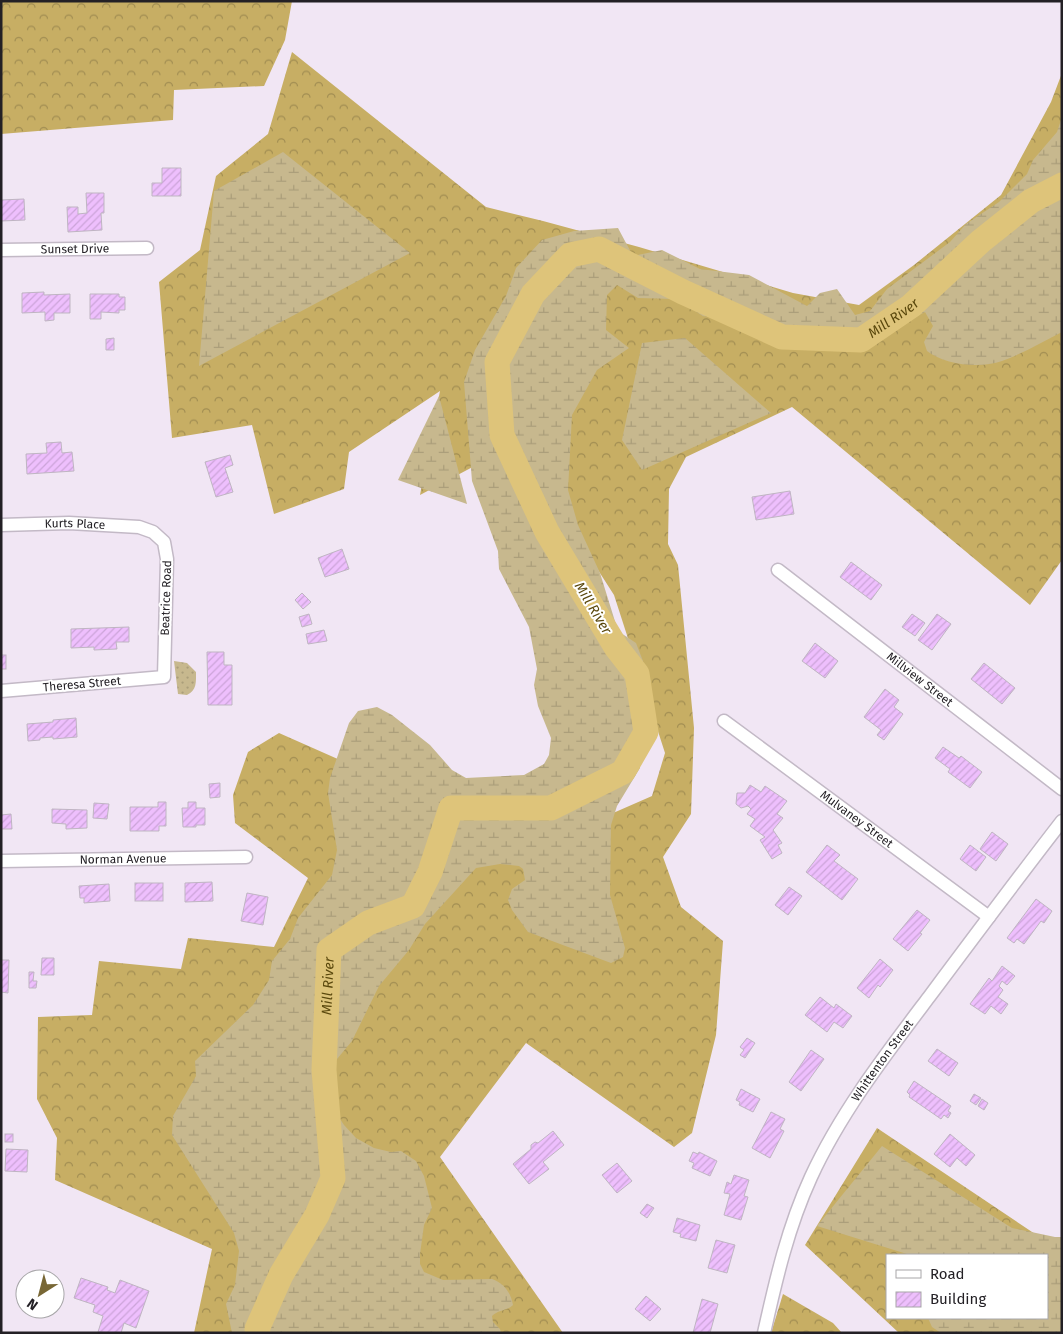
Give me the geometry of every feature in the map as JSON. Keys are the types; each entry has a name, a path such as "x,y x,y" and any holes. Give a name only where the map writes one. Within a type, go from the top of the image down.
{"street":[{"name":"Sunset Drive","path":"1,250 147,248"},
{"name":"Kurts Place","path":"1,525 69,523 124,525 147,529"},
{"name":"Beatrice Road","path":"147,529 160,537 167,551 164,677"},
{"name":"Millview Street","path":"778,570 1062,789"},
{"name":"Theresa Street","path":"1,691 164,677"},
{"name":"Mulvaney Street","path":"724,721 989,917"},
{"name":"Whittenton Street","path":"764,1333 786,1242 802,1198 823,1152 850,1106 910,1022 1062,821"},
{"name":"Norman Avenue","path":"1,861 246,857"}],"green space":[{"path":"1,1 292,1 285,40 264,86 174,90 173,120 1,134"},
{"path":"292,52 486,207 639,247 793,293 859,305 914,265 1001,195 1051,102 1062,73 1062,560 1030,605 792,407 686,457 669,489 668,544 678,565 694,728 691,814 663,857 681,907 723,941 716,1035 692,1133 674,1147 526,1043 440,1157 563,1333 194,1333 212,1249 55,1180 57,1138 37,1099 38,1017 92,1015 99,961 181,969 188,938 274,947 308,878 235,823 233,795 248,752 279,733 401,787 556,838 652,796 665,753 614,595 541,481 482,462 420,495 440,391 349,452 344,489 274,514 252,425 172,438 159,282 200,250 216,176 268,134"},
{"path":"1062,117 1062,332 1002,361 984,365 973,365 943,360 934,356 927,351 924,342 933,326 925,312 880,335 810,347 769,339 729,320 703,316 676,299 638,298 617,285 607,295 606,330 629,348 597,370 572,415 568,490 578,525 600,573 618,631 636,643 651,682 639,745 640,768 617,806 611,825 610,895 625,948 623,957 611,963 528,932 512,910 508,900 512,889 525,880 523,869 519,866 500,864 476,868 425,924 409,950 379,986 352,1041 332,1065 327,1083 329,1097 334,1110 356,1138 374,1148 391,1152 401,1151 416,1161 424,1176 432,1208 424,1225 420,1254 420,1264 424,1272 443,1280 492,1279 506,1289 511,1296 513,1305 492,1316 493,1322 500,1329 501,1333 232,1333 226,1304 235,1285 239,1251 234,1233 172,1135 173,1116 196,1076 195,1061 253,1005 269,980 272,961 290,939 298,918 332,875 337,850 328,793 330,778 349,723 358,711 377,707 392,715 430,745 452,770 466,778 524,775 544,764 549,755 551,738 538,706 534,685 537,669 529,627 499,569 498,551 472,481 464,382 475,350 506,296 516,268 542,240 574,231 618,228 633,256 662,250 700,269 749,275 807,306 820,293 837,289 855,315 870,311 887,289 950,242 966,224 999,202 1027,174 1033,160 1057,132"},
{"path":"283,152 410,253 199,366 214,191"},
{"path":"685,338 771,413 642,470 622,440 642,343"},
{"path":"439,396 467,504 398,480"},
{"path":"174,661 187,663 196,672 194,688 187,695 178,694"},
{"path":"877,1128 1062,1252 1062,1333 899,1333 805,1245"},
{"path":"882,1146 1012,1228 1062,1237 1062,1333 941,1333 932,1327 928,1319 1048,1319 1048,1254 907,1254 817,1226"},
{"path":"783,1294 833,1323 842,1333 771,1333"}],"building":[{"path":"162,168 181,168 181,196 152,196 152,183 162,183"},
{"path":"86,193 104,193 104,213 101,213 102,230 68,232 67,207 78,207 78,214 87,213"},
{"path":"24,199 25,220 1,221 1,200"},
{"path":"44,292 44,295 70,294 70,313 54,313 54,320 45,321 45,312 22,313 22,293"},
{"path":"90,294 119,294 119,297 125,297 125,310 119,310 119,313 101,312 101,319 90,319"},
{"path":"114,338 114,350 106,350 106,339"},
{"path":"61,442 62,453 72,452 74,471 27,474 26,454 47,453 46,443"},
{"path":"230,455 233,465 225,468 233,492 216,497 205,462"},
{"path":"790,491 794,514 756,520 752,497"},
{"path":"342,549 349,569 325,577 318,558"},
{"path":"851,562 882,585 871,600 840,577"},
{"path":"302,593 311,602 303,609 295,600"},
{"path":"309,614 312,624 302,627 299,617"},
{"path":"912,614 925,623 915,636 902,627"},
{"path":"937,614 951,624 932,650 918,640"},
{"path":"129,627 129,642 116,642 117,649 71,648 71,629"},
{"path":"324,630 327,641 308,644 306,634"},
{"path":"815,643 838,661 825,678 802,661"},
{"path":"207,652 224,652 224,665 232,665 232,705 208,705"},
{"path":"1,655 6,655 6,669 1,669"},
{"path":"984,663 1015,688 1002,704 971,679"},
{"path":"885,689 899,700 894,707 903,714 884,740 877,735 881,730 864,717"},
{"path":"76,718 77,737 40,738 40,740 28,741 27,724"},
{"path":"943,747 959,758 961,756 982,772 970,788 948,772 950,769 935,758"},
{"path":"220,783 220,797 210,798 209,784"},
{"path":"750,785 761,792 765,786 787,801 777,814 783,818 773,830 782,843 778,845 782,853 772,859 760,840 765,837 750,826 755,819 747,814 751,809 748,806 741,808 736,804 737,793 745,793"},
{"path":"158,802 166,802 166,826 159,826 159,831 130,831 130,807 158,807"},
{"path":"188,802 196,802 196,808 205,808 205,825 183,827 182,808 188,808"},
{"path":"94,803 109,804 107,819 93,818"},
{"path":"52,809 87,810 87,828 66,829 66,824 52,823"},
{"path":"11,814 12,829 1,829 1,815"},
{"path":"992,832 1008,844 996,861 980,849"},
{"path":"827,845 840,855 834,861 858,879 842,900 806,872"},
{"path":"970,845 986,857 976,871 960,859"},
{"path":"212,882 213,901 185,902 185,883"},
{"path":"135,883 163,883 163,901 135,901"},
{"path":"109,884 110,901 84,903 84,898 80,898 79,886"},
{"path":"789,887 802,896 788,915 775,905"},
{"path":"247,893 268,897 263,925 241,921"},
{"path":"1036,899 1052,911 1044,923 1041,921 1024,944 1017,939 1014,943 1007,938"},
{"path":"917,910 930,920 920,933 922,934 908,951 893,939"},
{"path":"42,958 54,958 54,975 41,975"},
{"path":"880,959 893,970 880,987 878,985 869,998 857,988"},
{"path":"1,960 9,960 8,993 1,992"},
{"path":"1002,966 1015,976 1007,985 1002,981 999,986 1003,990 998,997 1008,1004 1001,1014 991,1006 985,1014 970,1004 989,978 992,981"},
{"path":"29,972 34,972 33,981 37,981 36,988 29,988"},
{"path":"820,997 834,1008 836,1004 852,1016 843,1028 834,1022 827,1032 805,1015"},
{"path":"747,1038 755,1043 745,1058 740,1055 744,1050 740,1047"},
{"path":"937,1049 958,1063 949,1076 928,1061"},
{"path":"811,1050 824,1059 801,1091 789,1082"},
{"path":"914,1081 951,1106 948,1111 951,1113 948,1118 944,1115 941,1119 909,1097 910,1095 907,1092"},
{"path":"741,1089 760,1099 753,1112 739,1105 740,1102 736,1100"},
{"path":"974,1094 981,1098 976,1105 970,1101"},
{"path":"982,1099 988,1103 984,1110 978,1106"},
{"path":"771,1112 785,1119 780,1129 784,1131 770,1158 752,1148"},
{"path":"553,1131 564,1145 543,1162 549,1169 529,1184 513,1164 531,1149 531,1145 535,1142 538,1143"},
{"path":"5,1134 13,1134 13,1142 5,1142"},
{"path":"950,1134 975,1155 966,1166 957,1158 950,1167 934,1154"},
{"path":"6,1149 28,1150 27,1172 5,1171"},
{"path":"693,1152 698,1154 699,1152 717,1161 710,1176 692,1168 694,1163 689,1161"},
{"path":"617,1163 632,1181 617,1193 602,1175"},
{"path":"734,1175 749,1180 744,1196 748,1197 741,1220 724,1215 730,1194 724,1193 727,1182 731,1184"},
{"path":"647,1204 654,1208 647,1218 640,1213"},
{"path":"677,1218 700,1225 696,1241 680,1237 681,1234 673,1232"},
{"path":"716,1240 735,1245 727,1273 708,1268"},
{"path":"81,1278 108,1287 107,1290 115,1293 120,1280 149,1291 136,1328 124,1323 121,1333 98,1332 103,1316 93,1312 95,1305 74,1298"},
{"path":"646,1296 661,1309 650,1321 635,1309"},
{"path":"702,1299 718,1304 710,1333 693,1333"}],"waterway":[{"name":"Mill River","path":"258,1333 257,1329 281,1275 317,1215 333,1178 324,1070 329,950 368,923 413,906 430,872 451,808 551,808 623,772 646,732 637,674 616,647 547,532 502,435 497,362 533,294 570,255 599,249 683,292 782,337 861,340 911,306 981,241 1031,201 1062,185"}]}
